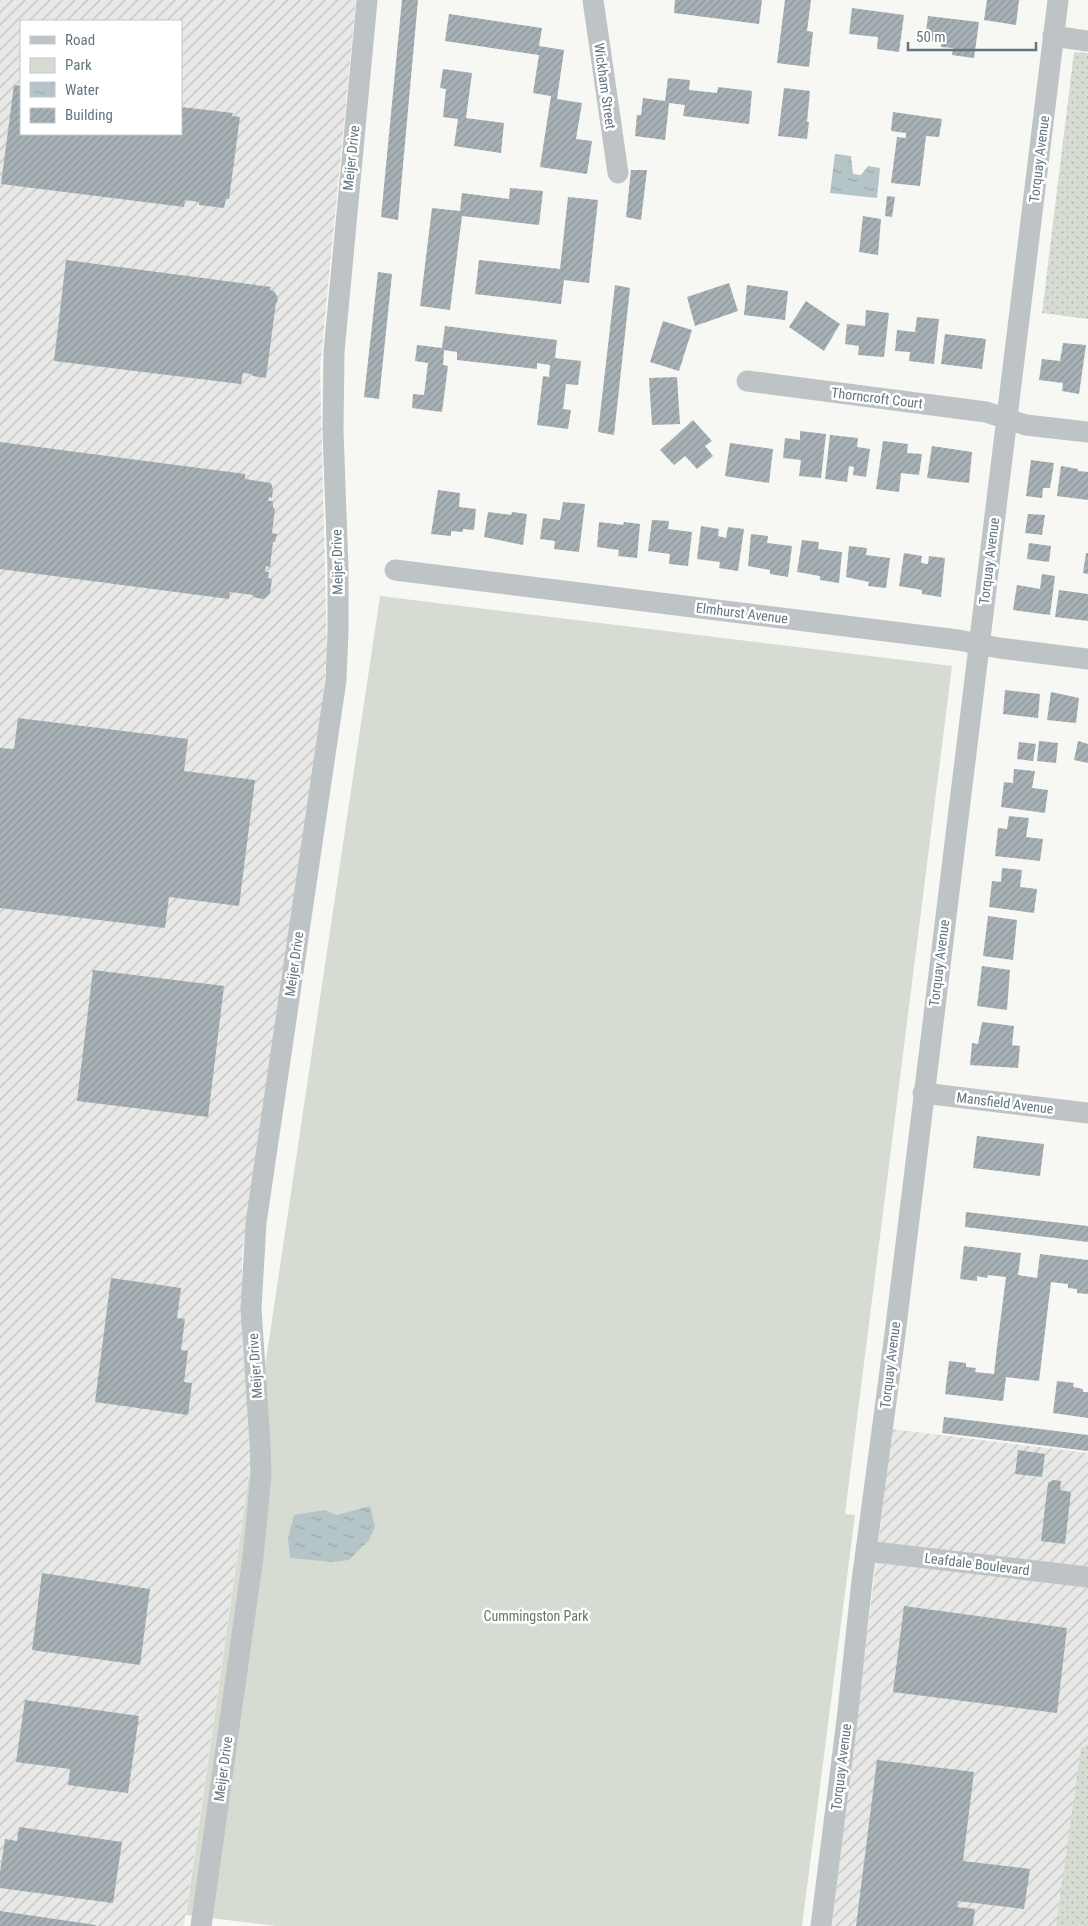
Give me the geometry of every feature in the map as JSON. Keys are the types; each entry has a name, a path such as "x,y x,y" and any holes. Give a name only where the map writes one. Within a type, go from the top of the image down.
{"street":[{"name":"Meijer Drive","path":"201,1926 253,1556 260,1475 260,1443 251,1309 256,1223 336,680 338,569 333,431 334,352 366,0"},
{"name":"Wickham Street","path":"593,0 618,173"},
{"name":"Torquay Avenue","path":"821,1926 848,1720 866,1551 895,1334 1058,0"},
{"path":"1053,36 1088,40"},
{"name":"Thorncroft Court","path":"747,381 986,412 1026,425 1088,432"},
{"name":"Elmhurst Avenue","path":"395,570 958,640 1088,659"},
{"name":"Mansfield Avenue","path":"923,1093 1088,1113"},
{"name":"Leafdale Boulevard","path":"866,1551 1088,1577"}],"shaded area":[{"path":"0,0 356,0 320,368 327,655 321,716 242,1253 242,1341 248,1404 250,1465 184,1926 0,1926"},
{"path":"892,1429 1088,1453 1088,1926 832,1926"}],"green space":[{"path":"1074,52 1088,53 1088,319 1042,313"},
{"name":"Cummingston Park","path":"380,596 952,666 845,1514 855,1515 802,1926 276,1926 186,1915 249,1474"},
{"path":"1088,1745 1088,1926 1056,1926 1081,1748"}],"water":[{"path":"835,154 851,156 853,174 861,175 868,166 880,168 877,198 830,193"},
{"path":"370,1506 375,1527 369,1540 349,1560 333,1562 290,1558 288,1538 294,1515 325,1510 337,1515"}],"building":[{"path":"402,0 418,0 398,220 381,217"},
{"path":"675,0 762,0 759,24 674,13"},
{"path":"785,0 811,0 807,31 813,32 809,67 777,63"},
{"path":"987,0 1019,0 1016,25 984,20"},
{"path":"852,8 904,15 899,52 877,49 878,37 849,34"},
{"path":"449,14 542,28 539,46 564,50 557,99 582,103 576,139 592,141 587,174 540,167 551,96 533,93 539,55 445,41"},
{"path":"928,16 979,22 974,58 952,55 953,48 941,47 941,42 925,40"},
{"path":"443,69 472,73 466,118 504,123 501,153 454,146 458,119 443,117 446,89 440,88"},
{"path":"668,78 690,80 689,90 717,93 718,87 752,91 749,124 683,116 685,105 669,103 665,140 635,136 637,115 641,115 643,98 665,101"},
{"path":"14,85 20,86 20,135 182,135 182,107 233,113 232,116 240,117 229,199 226,199 224,208 199,205 199,202 185,200 184,207 1,184"},
{"path":"784,88 810,91 807,139 778,136"},
{"path":"893,112 942,119 939,137 926,136 920,186 891,183 897,137 906,138 906,133 891,131"},
{"path":"631,170 647,170 641,220 626,217"},
{"path":"510,188 543,191 539,225 462,216 450,310 420,306 432,208 460,211 462,193 509,199"},
{"path":"887,196 895,197 892,217 885,216"},
{"path":"568,197 598,200 589,283 564,280 561,304 475,294 479,260 560,269"},
{"path":"863,216 881,219 878,255 859,252"},
{"path":"66,260 271,287 270,290 274,291 278,298 266,378 243,373 241,384 54,361"},
{"path":"378,272 392,274 379,399 364,397"},
{"path":"729,283 738,311 695,326 687,297"},
{"path":"615,285 630,288 614,435 598,432"},
{"path":"747,285 788,291 785,320 744,315"},
{"path":"806,301 840,324 824,351 789,327"},
{"path":"866,310 889,313 884,357 858,355 859,346 845,344 847,324 865,326"},
{"path":"917,317 939,319 934,364 909,361 910,352 895,351 897,330 915,332"},
{"path":"663,321 692,330 679,371 650,362"},
{"path":"445,326 557,340 555,358 581,361 578,385 566,384 563,409 571,410 568,429 537,425 543,376 549,377 550,365 537,363 537,369 457,360 457,352 444,350 443,365 448,366 442,412 412,408 413,394 424,395 428,363 415,361 417,345 442,348"},
{"path":"945,334 986,339 982,369 941,364"},
{"path":"1063,343 1086,345 1079,394 1062,391 1063,383 1039,380 1042,359 1060,361"},
{"path":"677,377 680,424 652,425 649,378"},
{"path":"693,420 712,441 705,446 713,456 697,469 685,456 674,465 660,450"},
{"path":"800,431 826,434 821,478 799,476 801,460 783,458 785,438 800,440"},
{"path":"830,435 858,438 857,447 870,449 866,477 853,475 854,467 849,466 847,482 825,479"},
{"path":"883,441 908,444 907,453 922,454 919,475 901,473 899,492 876,489"},
{"path":"0,442 245,474 245,479 271,483 273,489 272,498 269,497 268,501 273,501 273,508 275,508 272,533 277,534 275,542 273,542 270,567 266,566 265,572 269,572 268,578 272,579 270,593 262,599 253,597 253,595 230,592 229,599 0,569"},
{"path":"730,443 773,449 769,483 725,476"},
{"path":"932,446 972,452 969,483 927,478"},
{"path":"1031,460 1054,463 1050,488 1043,488 1042,498 1026,496"},
{"path":"1061,466 1088,472 1088,500 1057,496"},
{"path":"438,490 460,493 459,507 476,509 474,530 463,529 463,532 451,531 451,536 431,534"},
{"path":"563,502 585,504 579,552 554,549 555,541 540,539 543,518 560,520"},
{"path":"488,512 511,515 512,512 527,514 523,545 484,537"},
{"path":"1028,514 1045,515 1042,535 1025,533"},
{"path":"652,520 669,521 668,529 692,532 688,566 669,564 670,554 648,551"},
{"path":"599,522 623,525 624,522 640,524 637,558 618,556 619,550 597,547"},
{"path":"701,526 719,529 718,536 726,538 728,527 744,529 738,571 719,568 720,562 697,559"},
{"path":"751,534 768,536 767,543 792,546 788,577 770,574 770,570 748,566"},
{"path":"802,540 819,542 818,549 842,552 839,583 820,580 820,576 797,572"},
{"path":"1029,543 1051,546 1049,562 1027,559"},
{"path":"849,546 867,548 866,555 890,558 886,588 868,586 869,582 846,577"},
{"path":"904,553 922,556 921,563 928,564 929,556 945,558 941,597 922,594 922,590 899,586"},
{"path":"1086,553 1088,553 1088,574 1083,573"},
{"path":"1042,574 1055,576 1050,615 1013,610 1017,585 1040,589"},
{"path":"1059,590 1088,594 1088,621 1055,617"},
{"path":"1005,690 1040,694 1038,718 1003,714"},
{"path":"1051,692 1079,698 1076,723 1047,720"},
{"path":"18,718 188,739 184,771 255,780 239,906 169,897 165,928 0,908 0,748 14,749"},
{"path":"1039,741 1058,743 1056,763 1037,761"},
{"path":"1078,741 1088,744 1088,763 1074,760"},
{"path":"1019,742 1036,744 1033,761 1017,759"},
{"path":"1014,769 1035,771 1032,788 1048,790 1045,813 1001,807 1004,782 1013,783"},
{"path":"1009,816 1029,818 1026,837 1043,839 1040,861 995,856 998,828 1007,829"},
{"path":"1002,868 1022,870 1020,887 1037,889 1034,913 989,907 992,881 1001,882"},
{"path":"988,916 1017,920 1013,960 983,956"},
{"path":"982,966 1010,970 1007,1010 977,1006"},
{"path":"93,970 224,986 208,1117 77,1101"},
{"path":"982,1022 1014,1026 1012,1045 1020,1046 1018,1068 970,1065 972,1043 978,1044"},
{"path":"977,1136 1044,1144 1040,1176 973,1168"},
{"path":"966,1212 1088,1226 1088,1242 965,1227"},
{"path":"964,1246 1021,1253 1018,1275 1037,1278 1040,1254 1088,1260 1088,1294 1077,1293 1077,1289 1068,1288 1068,1284 1051,1282 1039,1381 1006,1377 1003,1401 945,1394 949,1361 966,1363 966,1367 976,1368 975,1372 994,1374 1006,1277 988,1275 987,1278 977,1276 977,1281 960,1279"},
{"path":"111,1278 181,1288 177,1318 185,1319 181,1350 188,1351 184,1382 192,1383 188,1415 95,1402"},
{"path":"1057,1381 1074,1383 1073,1387 1083,1389 1083,1392 1088,1392 1088,1418 1053,1413"},
{"path":"944,1417 1088,1435 1088,1451 942,1433"},
{"path":"1018,1450 1045,1454 1042,1477 1015,1474"},
{"path":"1053,1480 1061,1481 1060,1490 1071,1492 1065,1544 1041,1541 1048,1483"},
{"path":"42,1573 150,1589 140,1665 32,1650"},
{"path":"904,1606 1067,1628 1057,1713 893,1692"},
{"path":"25,1700 139,1716 128,1793 68,1785 70,1769 16,1762"},
{"path":"877,1760 974,1772 963,1861 1030,1869 1024,1909 958,1901 957,1907 975,1909 973,1926 856,1926"},
{"path":"19,1827 122,1842 113,1903 0,1888 0,1872 5,1839 17,1841"},
{"path":"0,1911 96,1925 96,1926 0,1926"}]}
